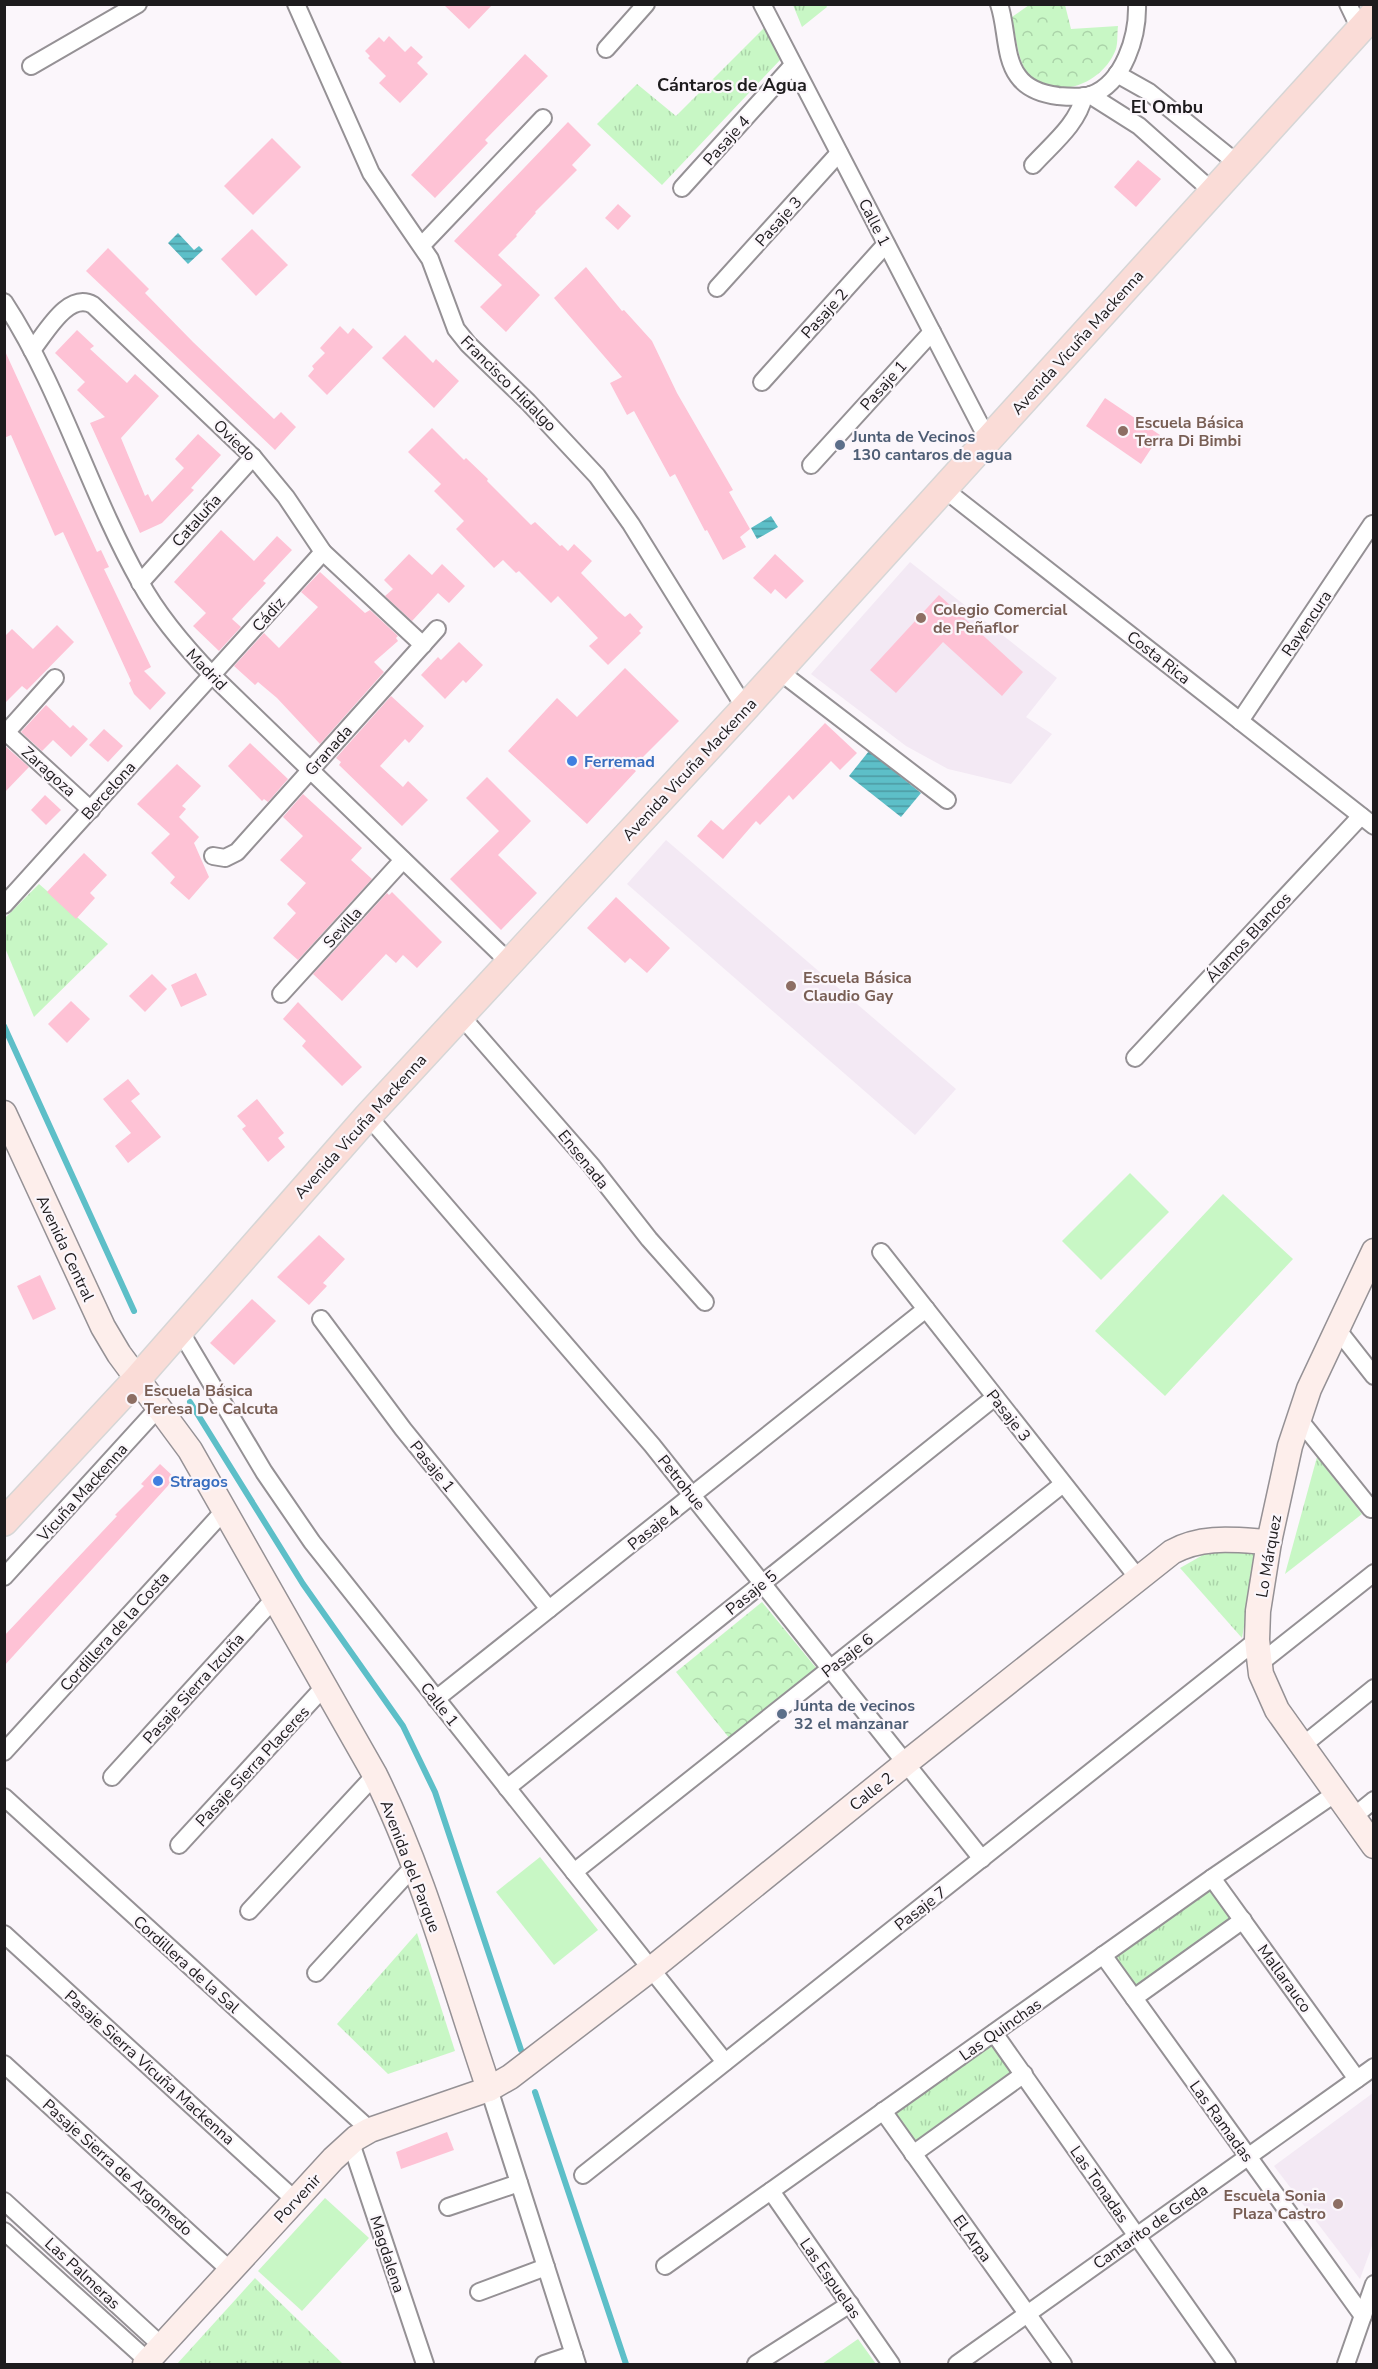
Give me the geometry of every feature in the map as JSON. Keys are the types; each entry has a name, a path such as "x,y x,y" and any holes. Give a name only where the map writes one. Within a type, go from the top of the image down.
{"main road":[{"name":"Avenida Vicuña Mackenna","path":"4,1522 138,1378 368,1116 746,708 1367,22"}],"street":[{"path":"31,66 138,4"},
{"name":"Francisco Hidalgo","path":"296,4 371,173 422,245 438,274 452,320 461,337 560,435 603,484 631,524 746,708"},
{"path":"606,49 646,4"},
{"name":"Calle 1","path":"762,4 988,440"},
{"path":"999,4 1004,18 1012,66 1018,76 1026,84 1045,94 1067,97 1087,95 1111,80 1132,41 1137,4"},
{"path":"1348,4 1367,22"},
{"name":"Pasaje 4","path":"682,188 794,65"},
{"path":"1111,80 1149,92 1238,164"},
{"path":"1033,165 1074,120 1087,95"},
{"path":"1087,95 1139,126 1213,192"},
{"path":"422,245 543,118"},
{"name":"Pasaje 3","path":"717,288 839,153"},
{"name":"Pasaje 2","path":"762,382 886,244"},
{"name":"Madrid","path":"4,302 32,350 140,583 173,633 213,676 510,963"},
{"name":"Oviedo","path":"32,350 68,307 78,302 89,303 253,457 286,497 323,552 423,645"},
{"name":"Pasaje 1","path":"811,465 932,332"},
{"name":"Cataluña","path":"140,583 253,457"},
{"name":"Costa Rica","path":"944,489 1367,821"},
{"name":"Rayencura","path":"1240,721 1372,524"},
{"name":"Cádiz","path":"213,676 323,552"},
{"name":"Granada","path":"213,856 225,858 237,852 437,629"},
{"path":"779,671 947,800"},
{"name":"Bercelona","path":"4,905 213,676"},
{"path":"6,734 55,678"},
{"name":"Zaragoza","path":"6,734 91,810"},
{"name":"Álamos Blancos","path":"1135,1058 1367,821"},
{"name":"Sevilla","path":"281,994 403,860"},
{"name":"Ensenada","path":"461,1016 705,1302"},
{"name":"Avenida Central","path":"4,1113 103,1327 138,1378"},
{"name":"Petrohue","path":"368,1116 608,1393 982,1858"},
{"name":"Lo Márquez","path":"1374,1251 1309,1389 1298,1418 1269,1542 1258,1611 1257,1640 1258,1664 1264,1684 1274,1703 1374,1846"},
{"name":"Pasaje 3","path":"881,1252 1138,1578"},
{"name":"Pasaje 4","path":"436,1699 926,1309"},
{"name":"Pasaje 1","path":"321,1319 403,1429 549,1609"},
{"name":"Calle 1","path":"180,1329 284,1504 725,2062"},
{"path":"1337,1329 1374,1376"},
{"name":"Avenida del Parque","path":"138,1378 190,1450 375,1775 395,1815 489,2089 575,2359"},
{"name":"Pasaje 5","path":"507,1788 995,1397"},
{"name":"Vicuña Mackenna","path":"4,1577 160,1406"},
{"path":"1298,1418 1371,1509"},
{"name":"Pasaje 6","path":"574,1872 1063,1484"},
{"name":"Cordillera de la Costa","path":"4,1752 224,1511"},
{"name":"Calle 2","path":"489,2089 510,2077 651,1969 1172,1552 1195,1542 1220,1539 1269,1542"},
{"path":"1258,1664 1374,1573"},
{"name":"Pasaje Sierra Izcuña","path":"112,1777 274,1599"},
{"name":"Pasaje 7","path":"583,2175 1257,1640"},
{"name":"Pasaje Sierra Placeres","path":"180,1845 324,1687"},
{"path":"1302,1746 1374,1688"},
{"path":"249,1911 375,1775"},
{"name":"Las Quinchas","path":"665,2266 1212,1878 1336,1793"},
{"name":"Cordillera de la Sal","path":"4,1797 361,2137"},
{"path":"1353,1817 1374,1800"},
{"path":"316,1973 414,1866"},
{"name":"Mallarauco","path":"1212,1878 1357,2079"},
{"path":"1134,1998 1243,1920"},
{"name":"Pasaje Sierra Vicuña Mackenna","path":"4,1934 295,2200"},
{"name":"Las Ramadas","path":"1103,1955 1363,2316"},
{"name":"Las Tonadas","path":"994,2032 1227,2364"},
{"name":"Pasaje Sierra de Argomedo","path":"4,2064 231,2271"},
{"name":"Cantarito de Greda","path":"957,2364 1374,2067"},
{"path":"913,2154 1024,2074"},
{"name":"Porvenir","path":"152,2357 333,2158 361,2137 489,2089"},
{"name":"El Arpa","path":"883,2111 1063,2364"},
{"name":"Magdalena","path":"361,2137 425,2364"},
{"path":"448,2207 519,2183"},
{"name":"Las Espuelas","path":"771,2191 891,2364"},
{"name":"Las Palmeras","path":"4,2201 152,2357"},
{"name":"Las Palmeras","path":"4,2230 152,2357"},
{"path":"479,2292 546,2267"},
{"path":"1346,2364 1374,2284"},
{"path":"756,2364 850,2304"},
{"path":"544,2364 575,2359"}],"shaded area":[{"name":"Colegio Comercial de Peñaflor","path":"910,562 1057,678 1026,717 1052,734 1011,784 948,769 906,746 811,674"},
{"name":"Escuela Básica Claudio Gay","path":"666,840 956,1089 915,1135 627,884"},
{"name":"Escuela Sonia Plaza Castro","path":"1373,2093 1373,2243 1360,2279 1274,2166"}],"green space":[{"path":"793,5 826,5 827,7 802,27"},
{"path":"1029,5 1065,5 1071,29 1118,26 1117,46 1112,58 1099,73 1082,84 1072,87 1053,87 1033,80 1021,62 1012,17"},
{"path":"767,25 781,59 662,185 597,124 637,84 676,116"},
{"path":"39,884 108,944 34,1017 5,948 4,919"},
{"path":"1130,1173 1169,1212 1101,1280 1062,1241"},
{"path":"1223,1194 1293,1259 1165,1396 1095,1331"},
{"path":"1317,1457 1362,1514 1285,1574"},
{"path":"1210,1551 1257,1551 1242,1638 1180,1568"},
{"path":"762,1602 817,1669 730,1739 676,1672"},
{"path":"540,1857 598,1930 554,1965 496,1892"},
{"path":"1210,1887 1233,1919 1138,1988 1115,1956"},
{"path":"417,1933 455,2051 388,2074 337,2024"},
{"path":"992,2042 1016,2074 917,2144 893,2113"},
{"path":"325,2198 369,2238 302,2311 258,2271"},
{"path":"255,2278 343,2364 177,2364"},
{"path":"858,2339 876,2364 822,2364"}],"water":[{"path":"178,233 194,250 199,246 203,250 188,264 168,243"},
{"path":"771,516 778,527 757,539 751,528"},
{"path":"869,751 921,793 901,817 849,776"}],"building":[{"path":"443,4 493,4 469,29"},
{"path":"389,36 405,52 411,46 423,57 417,63 428,74 400,103 379,83 386,76 368,58 370,56 365,51 379,37 384,42"},
{"path":"525,54 548,76 485,140 488,143 435,198 411,175"},
{"path":"568,122 591,145 572,165 577,170 535,212 517,236 498,255 540,295 506,332 480,307 502,285 454,241"},
{"path":"272,138 301,167 253,215 224,186"},
{"path":"1138,160 1161,179 1136,207 1114,187"},
{"path":"618,204 631,216 618,230 605,218"},
{"path":"252,229 288,265 256,296 221,259"},
{"path":"108,248 149,289 145,293 193,342 274,419 281,412 296,427 275,450 86,271"},
{"path":"586,267 622,311 624,310 652,341 677,393 733,490 729,492 750,529 740,537 746,547 723,560 675,474 670,477 634,411 627,415 610,383 622,377 554,298"},
{"path":"340,326 348,334 353,328 373,347 327,395 308,376 314,369 312,366 325,353 320,348"},
{"path":"77,330 94,346 90,349 127,383 135,374 159,396 121,438 145,496 148,494 152,502 184,468 175,459 198,434 221,455 191,488 194,490 162,523 140,533 90,423 105,417 77,390 85,382 55,353"},
{"path":"405,335 433,363 436,359 459,381 434,408 382,358"},
{"path":"4,349 97,552 101,550 109,567 104,569 151,667 144,671 166,693 150,710 134,694 129,683 131,681 63,532 55,536 11,435 4,438"},
{"name":"Escuela Básica Terra Di Bimbi","path":"1105,398 1160,435 1141,464 1086,426"},
{"path":"432,428 464,460 466,458 488,479 487,481 531,525 535,522 568,551 574,544 592,561 581,573 618,611 625,617 630,613 643,627 639,631 641,633 608,665 589,646 598,638 558,596 551,603 519,571 516,573 503,560 494,568 456,529 464,521 434,491 441,484 408,452"},
{"path":"221,530 254,561 277,536 292,550 263,581 266,583 232,619 241,627 219,651 193,626 206,613 174,582"},
{"path":"409,554 432,575 442,564 465,586 449,603 438,593 412,621 385,596 393,589 384,580"},
{"path":"775,554 804,581 786,599 775,589 771,594 753,578"},
{"path":"320,572 365,613 370,610 398,636 396,638 398,641 374,662 384,672 320,744 277,698 258,682 255,685 234,666 264,633 279,648 318,607 301,592"},
{"path":"939,595 1023,672 1002,696 943,642 896,693 870,670"},
{"path":"57,625 74,642 27,690 22,686 4,704 4,637 12,629 33,649"},
{"path":"459,642 483,665 466,683 463,680 445,699 421,675 438,657 441,660"},
{"name":"Ferremad","path":"625,668 679,721 632,768 636,771 587,824 508,751 557,698 577,717"},
{"path":"391,696 424,726 409,743 405,739 380,766 403,787 408,781 428,800 402,826 339,765 341,762 336,758"},
{"path":"46,705 70,728 73,725 88,739 71,757 53,740 42,751 21,732"},
{"path":"825,723 857,753 840,770 831,761 793,800 789,795 760,825 756,821 723,859 697,836 711,820 723,830"},
{"path":"104,729 123,746 108,762 89,745"},
{"path":"250,743 288,779 268,802 264,799 262,801 228,766"},
{"path":"4,745 29,767 4,793"},
{"path":"177,764 201,786 182,806 186,809 179,817 199,837 194,843 209,877 189,900 170,883 175,877 151,853 170,834 137,804"},
{"path":"487,777 531,821 498,855 537,893 501,930 450,879 499,831 466,798"},
{"path":"303,794 362,848 351,860 372,879 298,960 273,938 296,913 287,904 306,883 280,860 303,836 283,817"},
{"path":"45,795 61,810 46,825 31,810"},
{"path":"84,853 107,875 90,893 95,898 76,919 47,892"},
{"path":"392,892 442,942 417,968 403,955 396,963 386,954 342,1001 313,974 387,893 389,895"},
{"path":"616,897 670,948 647,973 630,958 625,963 587,928"},
{"path":"196,973 207,995 181,1007 171,985"},
{"path":"152,974 167,989 145,1012 129,996"},
{"path":"71,1001 90,1019 67,1043 48,1024"},
{"path":"298,1002 362,1067 342,1086 302,1046 306,1041 283,1019"},
{"path":"128,1079 140,1094 131,1101 161,1137 128,1163 115,1146 131,1133 103,1099"},
{"path":"257,1099 284,1133 278,1138 285,1147 268,1162 242,1129 246,1126 237,1116"},
{"path":"319,1235 345,1259 323,1283 327,1286 309,1305 277,1277"},
{"path":"40,1275 56,1309 33,1320 17,1286"},
{"path":"252,1299 276,1321 234,1365 210,1343"},
{"path":"160,1464 175,1478 4,1666 4,1636 117,1516 115,1515 144,1486 141,1484"},
{"path":"447,2132 454,2150 401,2169 396,2152"}],"waterway":[{"path":"4,1026 134,1311"},
{"path":"190,1402 303,1584 403,1726 435,1792 521,2050"},
{"path":"535,2092 626,2364"}],"place":[{"name":"Escuela Básica Terra Di Bimbi","path":"1123,431"},
{"name":"Junta de Vecinos 130 cantaros de agua","path":"840,445"},
{"name":"Colegio Comercial de Peñaflor","path":"921,618"},
{"name":"Ferremad","path":"572,761"},
{"name":"Escuela Básica Claudio Gay","path":"791,986"},
{"name":"Escuela Básica Teresa De Calcuta","path":"132,1399"},
{"name":"Stragos","path":"158,1481"},
{"name":"Junta de vecinos 32 el manzanar","path":"782,1714"},
{"name":"Escuela Sonia Plaza Castro","path":"1338,2204"}],"district":[{"name":"Cántaros de Agua","path":"732,85"},
{"name":"El Ombu","path":"1167,107"}]}
